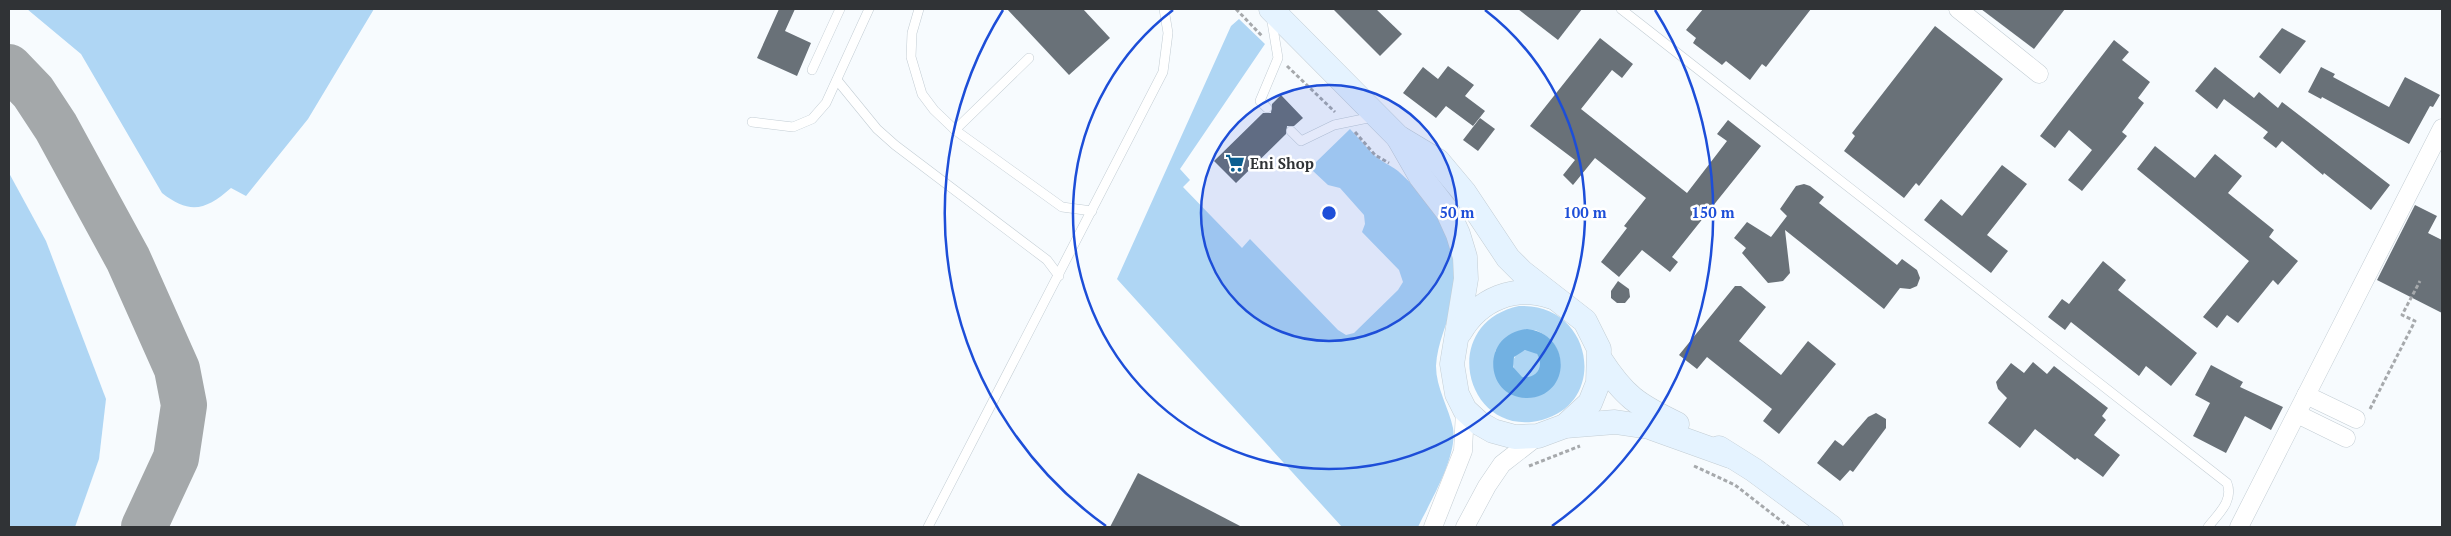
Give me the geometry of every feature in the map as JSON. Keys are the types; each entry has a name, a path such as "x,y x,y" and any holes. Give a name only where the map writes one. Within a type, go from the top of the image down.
{"main road":[{"path":"1270,9 1398,137 1421,177 1448,212 1458,234 1465,257 1466,278 1452,364 1458,394 1465,410 1479,424 1493,431 1516,437 1538,436 1565,426 1615,422 1649,427 1731,467 1754,470 1831,527"},
{"path":"1398,137 1438,161 1464,192 1508,258 1522,272 1586,321 1594,336 1600,359 1598,383 1590,403 1565,426"},
{"path":"1458,335 1467,320 1478,308 1493,299 1509,294 1526,292 1543,294 1558,300"},
{"path":"1600,359 1622,390 1638,404 1692,431 1731,467"}],"street":[{"path":"1958,9 2039,74"},
{"path":"2239,527 2442,128"},
{"path":"2306,395 2356,419"},
{"path":"1433,527 1463,451 1465,410"},
{"path":"2297,414 2346,438"},
{"path":"1465,527 1487,486 1502,464 1538,436"}],"lane":[{"path":"812,70 840,9"},
{"path":"752,122 793,127 812,119 826,103 869,9"},
{"path":"919,9 912,33 910,57 922,94 934,110 955,130 1062,207 1092,211"},
{"path":"928,527 1164,72 1168,33 1164,9"},
{"path":"1267,108 1260,101 1278,58 1270,9"},
{"path":"1621,9 2227,484 2231,492 2228,501 2208,527"},
{"path":"955,130 1029,58"},
{"path":"837,80 877,129 895,145 1047,260 1059,276"},
{"path":"1291,132 1301,141 1334,125 1378,116"}],"path":[{"path":"1236,9 1278,58 1346,123 1375,155 1394,166"},
{"path":"1524,468 1588,445"},
{"path":"1692,466 1735,485 1790,527"},
{"path":"1731,467 1740,482"}],"shaded area":[{"path":"27,9 374,9 308,119 246,196 231,188 206,205 190,207 181,205 162,193 81,54"},
{"path":"1239,19 1265,44 1180,169 1190,180 1183,187 1242,248 1250,239 1338,330 1346,335 1354,333 1398,290 1403,282 1399,270 1362,232 1365,224 1364,215 1340,188 1328,185 1313,171 1314,164 1350,129 1373,154 1398,171 1424,198 1443,228 1450,245 1455,281 1453,300 1438,349 1436,366 1440,390 1453,428 1453,439 1451,452 1442,479 1418,527 1342,527 1117,279 1231,26"},
{"path":"9,173 46,241 106,399 99,459 75,527 9,527"},
{"path":"1519,306 1544,309 1563,320 1576,336 1583,355 1584,375 1577,394 1564,410 1542,420 1516,422 1495,413 1479,397 1471,377 1470,355 1477,334 1493,317","holes":["1535,330 1546,336 1559,353 1559,373 1547,390 1536,396 1495,351"]},
{"path":"1527,329 1542,333 1553,342 1559,353 1561,365 1558,377 1552,388 1542,395 1527,398 1513,395 1502,388 1496,377 1493,365 1495,353 1501,342 1512,333","holes":["1525,350 1537,354 1540,363 1538,371 1531,376 1522,377 1513,367 1514,357"]},
{"path":"1527,350 1537,354 1541,364 1537,374 1527,378 1517,374 1513,364 1517,354"}],"building":[{"path":"779,9 795,9 785,31 811,43 797,76 757,58"},
{"path":"1007,9 1083,9 1110,38 1069,75"},
{"path":"1333,9 1376,9 1402,34 1380,56"},
{"path":"1518,9 1582,9 1558,40"},
{"path":"1703,9 1811,9 1766,67 1762,64 1750,80 1726,61 1722,65 1693,43 1696,38 1686,30"},
{"path":"1981,9 2065,9 2034,49"},
{"path":"1935,26 2003,79 1919,186 1916,183 1904,198 1844,151 1855,136 1852,133"},
{"path":"2282,28 2306,41 2280,74 2259,57"},
{"path":"1600,38 1633,64 1622,78 1612,70 1581,109 1687,193 1727,141 1717,134 1728,120 1761,146 1672,257 1678,262 1670,272 1642,250 1619,277 1601,262 1627,228 1624,226 1646,198 1595,158 1573,185 1563,175 1575,160 1530,126"},
{"path":"2114,40 2129,52 2122,60 2150,82 2138,98 2144,103 2122,132 2127,136 2082,191 2068,180 2092,150 2069,130 2055,148 2040,136"},
{"path":"1448,66 1474,85 1465,96 1485,111 1473,126 1446,106 1436,118 1403,93 1423,67 1438,79"},
{"path":"2215,67 2254,98 2259,92 2278,108 2282,102 2390,185 2371,210 2324,173 2323,175 2282,141 2276,148 2263,138 2268,132 2224,99 2217,109 2195,91"},
{"path":"2321,67 2335,74 2333,77 2389,107 2405,77 2440,95 2433,107 2430,106 2409,144 2322,97 2321,99 2308,92"},
{"path":"1281,95 1303,118 1294,126 1287,126 1286,134 1236,183 1214,161 1263,113 1271,113 1272,104"},
{"path":"1480,118 1495,129 1478,151 1463,140"},
{"path":"2155,146 2195,178 2215,154 2242,176 2228,193 2274,230 2269,237 2298,261 2278,285 2273,280 2238,323 2227,315 2217,328 2203,317 2249,261 2137,169"},
{"path":"2002,165 2027,184 1987,235 2008,251 1991,273 1924,220 1941,199 1962,216"},
{"path":"1804,184 1810,186 1824,197 1819,203 1897,265 1902,259 1917,270 1920,278 1917,286 1910,289 1900,288 1884,309 1785,230 1790,273 1783,281 1768,283 1742,253 1746,248 1734,238 1747,222 1771,237 1787,216 1780,209 1796,186"},
{"path":"2415,205 2437,216 2428,233 2442,240 2442,313 2377,280"},
{"path":"2103,261 2126,280 2118,290 2197,353 2171,386 2146,366 2139,376 2071,322 2065,330 2048,317 2062,299 2069,304"},
{"path":"1618,281 1629,289 1630,297 1625,303 1617,303 1611,298 1611,291"},
{"path":"1735,286 1741,286 1766,307 1739,341 1781,375 1808,341 1836,364 1779,434 1763,421 1772,409 1707,357 1697,369 1679,355"},
{"path":"2033,362 2047,374 2054,366 2108,408 2102,416 2106,420 2094,435 2120,455 2103,477 2077,458 2075,460 2035,429 2020,448 1988,423 2007,398 1998,389 1996,382 2011,363 2024,373"},
{"path":"2211,365 2243,382 2240,387 2283,407 2271,430 2245,416 2226,453 2193,436 2210,403 2195,395"},
{"path":"1876,413 1886,419 1886,428 1853,472 1850,470 1840,481 1817,463 1835,440 1843,446 1868,417"},
{"path":"1138,473 1242,527 1110,527"}],"taxiway":[{"path":"9,67 33,92 56,127 128,259 177,369 184,405 176,458 144,527"}],"place":[{"name":"Eni Shop","path":"1235,163"}]}
